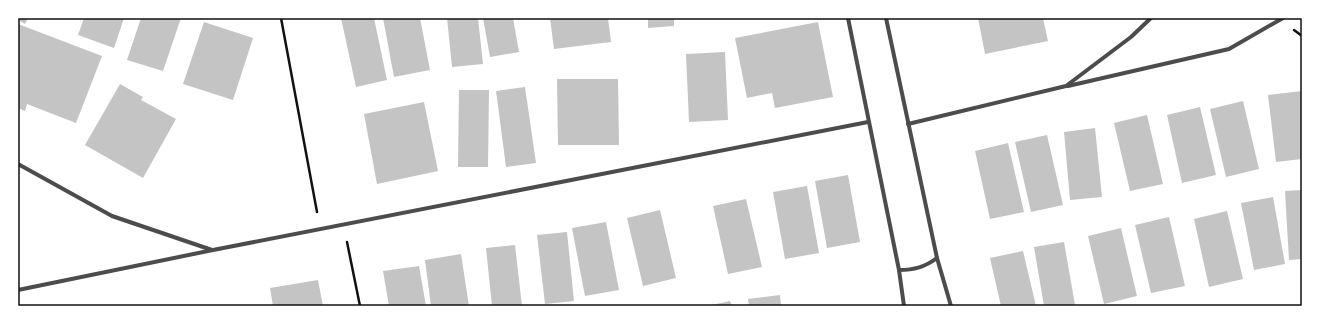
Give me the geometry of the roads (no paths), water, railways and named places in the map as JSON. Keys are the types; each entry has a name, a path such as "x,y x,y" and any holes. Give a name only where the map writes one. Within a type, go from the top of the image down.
{"street":[{"path":"848,18 899,270 904,306"},
{"path":"886,18 937,258 951,306"},
{"path":"1066,86 1131,37 1151,18"},
{"path":"908,124 1228,49 1283,18"},
{"path":"18,290 344,224 868,122"},
{"path":"18,164 112,216 213,250"},
{"path":"899,270 920,268 937,258"}]}
